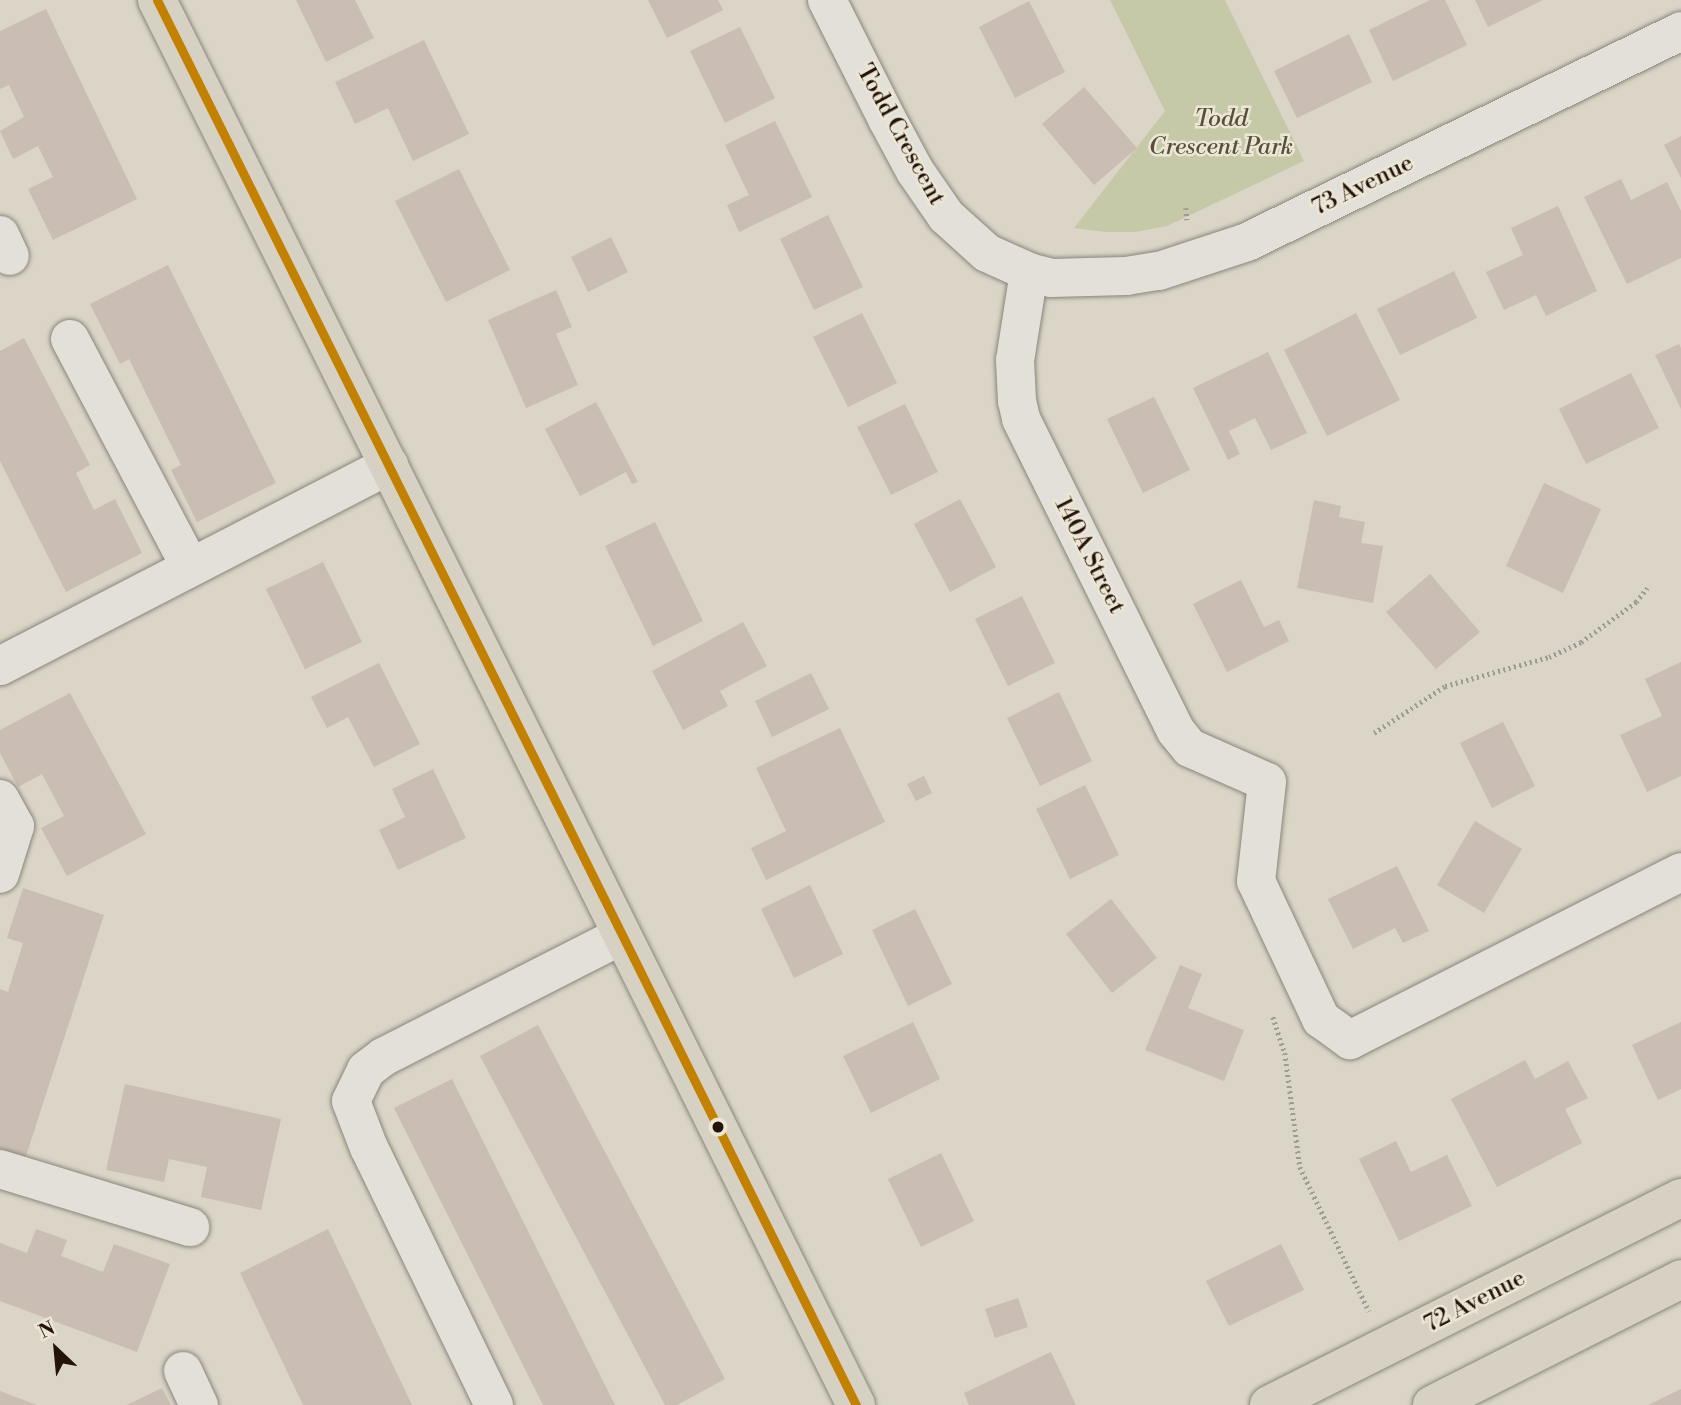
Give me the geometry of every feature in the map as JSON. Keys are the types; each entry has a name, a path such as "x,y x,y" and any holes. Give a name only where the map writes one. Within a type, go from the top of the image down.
{"main road":[{"path":"157,0 856,1405"},
{"name":"72 Avenue","path":"1269,1405 1681,1198"},
{"path":"1432,1405 1681,1279"}],"street":[{"name":"Todd Crescent","path":"827,0 915,171 946,216 987,253 1029,272"},
{"name":"73 Avenue","path":"1029,272 1051,278 1126,276 1159,271 1236,246 1681,31"},
{"name":"140A Street","path":"1029,272 1015,360 1017,401 1030,439 1176,731 1190,748 1267,782 1256,881 1321,1019 1350,1040 1681,872"},
{"path":"70,339 190,567"},
{"path":"0,666 388,465"},
{"path":"0,799 15,826 0,874"},
{"path":"494,1405 369,1148 351,1101 366,1070 383,1057 622,934"},
{"path":"0,1169 190,1227"},
{"path":"183,1371 199,1405"}],"path":[{"path":"1374,733 1446,686 1549,657 1581,642 1636,602 1647,588"},
{"path":"1272,1014 1285,1053 1300,1167 1373,1318"}],"green space":[{"name":"Todd Crescent Park","path":"1110,0 1225,0 1304,161 1167,226 1136,232 1074,228 1165,111"}],"building":[{"path":"296,0 355,0 374,38 326,62"},
{"path":"648,0 718,0 723,10 667,38"},
{"path":"1430,0 1445,0 1467,45 1393,81 1369,30"},
{"path":"1475,0 1543,0 1488,27"},
{"path":"1029,1 1065,72 1015,98 979,27"},
{"path":"46,9 137,199 53,240 28,189 53,177 38,146 13,159 0,131 24,117 9,85 0,89 0,31"},
{"path":"740,27 775,98 725,123 690,51"},
{"path":"1349,34 1372,82 1297,118 1274,71"},
{"path":"424,40 469,134 413,161 388,108 355,124 335,82"},
{"path":"1084,87 1137,148 1094,185 1042,124"},
{"path":"775,121 812,197 739,232 727,205 749,195 725,145"},
{"path":"1681,136 1681,178 1664,145"},
{"path":"459,169 510,270 446,302 395,201"},
{"path":"1621,179 1631,200 1667,182 1681,211 1681,258 1627,284 1584,197"},
{"path":"1558,206 1597,291 1546,316 1536,295 1504,310 1486,272 1523,255 1511,228"},
{"path":"828,215 863,287 814,310 780,239"},
{"path":"611,237 628,272 588,292 571,257"},
{"path":"168,265 276,483 197,522 171,470 181,465 129,359 120,364 90,304"},
{"path":"1454,271 1477,318 1400,355 1377,309"},
{"path":"556,290 572,327 556,334 578,385 526,408 488,320"},
{"path":"862,313 897,383 848,407 813,337"},
{"path":"1356,313 1400,400 1327,436 1284,350"},
{"path":"24,338 90,465 76,473 94,510 115,499 142,553 66,592 0,461 0,351"},
{"path":"1679,344 1681,348 1681,409 1655,355"},
{"path":"1268,352 1307,433 1271,450 1255,418 1229,431 1240,454 1228,460 1193,388"},
{"path":"1631,373 1659,428 1586,464 1559,409"},
{"path":"1154,397 1190,470 1143,493 1107,419"},
{"path":"596,402 638,482 632,484 626,472 580,496 545,429"},
{"path":"905,404 938,472 891,495 857,427"},
{"path":"1544,483 1601,509 1563,593 1506,566"},
{"path":"960,499 996,567 950,592 914,524"},
{"path":"1314,500 1341,506 1339,517 1365,522 1361,543 1383,546 1373,603 1297,588"},
{"path":"655,522 703,621 653,646 605,546"},
{"path":"323,562 362,642 305,669 266,589"},
{"path":"1430,574 1480,632 1436,669 1386,612"},
{"path":"1241,580 1264,627 1279,620 1289,641 1227,672 1193,604"},
{"path":"1022,596 1055,663 1008,686 975,619"},
{"path":"743,622 767,666 720,691 728,706 683,730 652,671"},
{"path":"1681,662 1681,776 1647,792 1620,735 1662,716 1645,679"},
{"path":"379,663 420,744 374,767 348,717 327,728 311,697"},
{"path":"811,673 829,709 772,737 755,701"},
{"path":"1059,692 1092,761 1040,786 1007,718"},
{"path":"70,693 146,834 67,876 41,828 64,816 42,774 18,787 0,753 0,730"},
{"path":"1503,722 1535,786 1492,808 1460,743"},
{"path":"840,728 885,822 766,880 751,848 786,831 756,768"},
{"path":"433,769 466,838 398,870 379,830 405,817 392,789"},
{"path":"924,776 932,793 916,801 907,784"},
{"path":"1085,785 1119,855 1070,879 1036,809"},
{"path":"1475,821 1522,849 1484,913 1437,885"},
{"path":"1397,866 1429,931 1403,943 1395,928 1353,949 1328,899"},
{"path":"810,885 843,954 794,978 761,909"},
{"path":"23,888 104,915 25,1159 0,1151 0,989 8,992 23,943 7,938"},
{"path":"1111,899 1157,958 1112,993 1066,934"},
{"path":"915,909 952,984 908,1006 872,930"},
{"path":"1180,965 1202,974 1188,1008 1244,1030 1224,1081 1145,1050"},
{"path":"913,1022 940,1079 871,1113 843,1056"},
{"path":"1681,1022 1681,1089 1658,1100 1632,1045"},
{"path":"538,1025 725,1379 677,1405 665,1405 480,1056"},
{"path":"1525,1060 1535,1079 1568,1061 1588,1098 1565,1109 1582,1143 1497,1187 1451,1099"},
{"path":"452,1079 615,1405 543,1405 394,1108"},
{"path":"125,1084 281,1119 261,1210 201,1197 207,1167 169,1159 164,1182 106,1170"},
{"path":"1396,1141 1411,1172 1447,1155 1472,1206 1399,1241 1359,1159"},
{"path":"941,1153 974,1221 921,1247 888,1179"},
{"path":"36,1229 67,1240 61,1256 103,1272 114,1244 170,1264 137,1352 0,1301 0,1243 27,1253"},
{"path":"328,1229 412,1405 303,1405 240,1273"},
{"path":"1281,1244 1304,1290 1229,1326 1206,1281"},
{"path":"1018,1298 1028,1327 995,1338 985,1309"},
{"path":"1051,1352 1076,1405 969,1405 964,1393"},
{"path":"162,1388 171,1405 127,1405"},
{"path":"1681,1389 1681,1405 1648,1405"},
{"path":"0,1391 37,1405 0,1405"}],"transit line":[{"path":"157,0 856,1405"}]}
